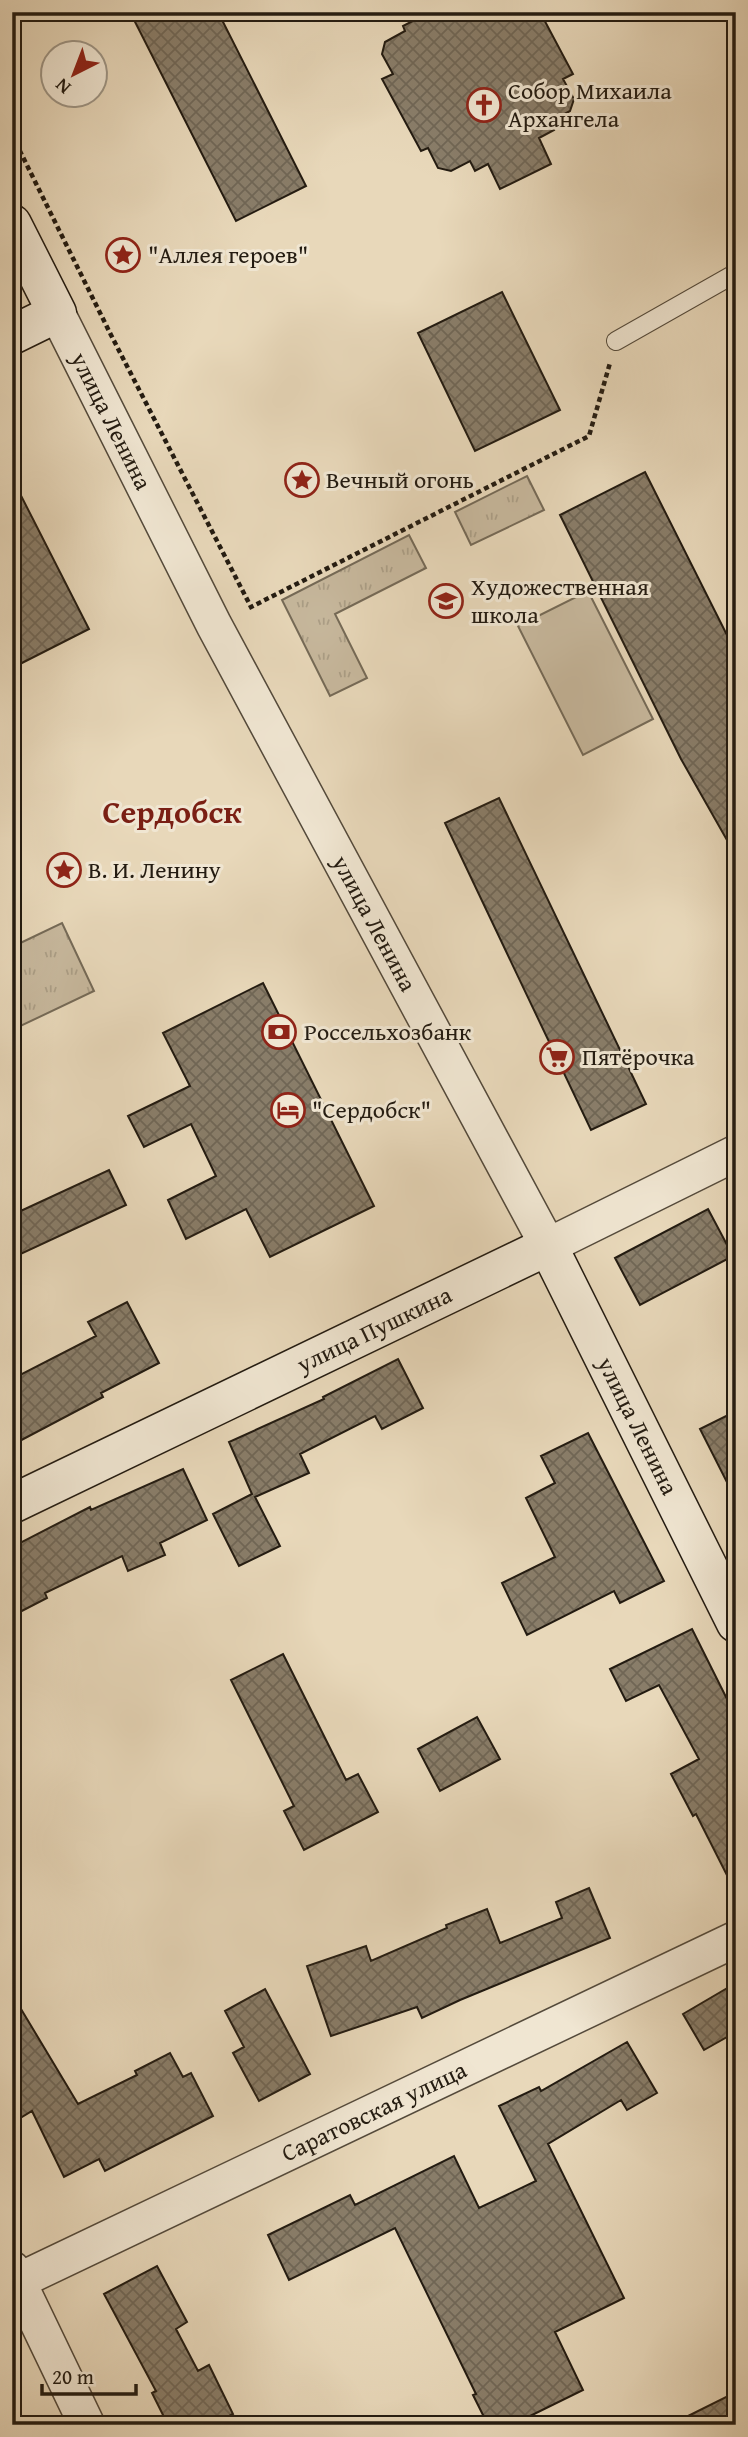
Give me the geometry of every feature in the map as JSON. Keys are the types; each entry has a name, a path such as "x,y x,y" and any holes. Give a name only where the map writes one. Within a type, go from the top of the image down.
{"street":[{"name":"улица Ленина","path":"12,224 214,625 548,1246 736,1623"},
{"path":"12,335 57,313"},
{"name":"улица Пушкина","path":"12,1504 736,1153"},
{"name":"Саратовская улица","path":"14,2278 736,1939"},
{"path":"14,2278 87,2425"}],"lane":[{"path":"617,341 736,273"}],"path":[{"path":"12,135 251,607"},
{"path":"214,625 589,436 617,341"}],"green space":[{"path":"527,476 544,510 471,545 455,512"},
{"path":"409,535 426,568 335,614 367,678 330,696 282,600"},
{"path":"588,591 653,719 583,755 518,626"},
{"path":"62,923 94,991 12,1030 12,947"}],"building":[{"path":"130,12 218,12 306,186 236,221"},
{"name":"Собор Михаила Архангела","path":"430,12 540,12 573,74 563,79 574,99 570,111 550,122 554,130 539,138 551,164 500,189 488,164 475,171 470,161 451,171 438,168 428,148 421,151 382,79 393,74 382,54 385,42 405,31 403,26"},
{"path":"502,292 560,410 475,451 418,333"},
{"path":"645,472 736,653 736,856 681,759 560,515"},
{"path":"12,478 89,629 12,668"},
{"path":"499,798 646,1104 591,1130 445,823"},
{"path":"263,983 374,1206 270,1257 246,1209 186,1239 168,1200 216,1176 191,1124 144,1147 128,1116 190,1086 163,1033"},
{"path":"109,1170 126,1205 12,1258 12,1215"},
{"path":"708,1209 733,1256 640,1305 615,1258"},
{"path":"127,1302 159,1363 101,1393 103,1397 12,1445 12,1379 96,1336 88,1322"},
{"path":"398,1359 423,1408 382,1429 375,1416 300,1454 309,1473 255,1497 280,1546 239,1566 213,1514 252,1494 229,1442 324,1399 323,1397"},
{"path":"736,1411 736,1500 700,1429"},
{"path":"588,1433 664,1581 620,1603 614,1591 527,1635 502,1583 555,1557 526,1498 555,1483 541,1456"},
{"path":"183,1469 207,1520 160,1543 165,1555 128,1571 122,1556 45,1593 47,1598 12,1616 12,1547 90,1507 91,1510"},
{"path":"692,1629 736,1717 736,1893 696,1814 693,1816 671,1774 699,1759 659,1685 626,1701 610,1669"},
{"path":"283,1654 346,1780 358,1774 378,1812 304,1850 284,1811 294,1806 231,1680"},
{"path":"477,1717 500,1759 440,1791 418,1749"},
{"path":"589,1888 610,1938 422,2018 417,2007 331,2036 307,1966 366,1946 371,1961 447,1928 446,1925 487,1909 500,1943 562,1918 556,1902"},
{"path":"736,1983 736,2032 704,2050 683,2014"},
{"path":"265,1989 310,2074 259,2101 233,2053 244,2047 225,2011"},
{"path":"12,1994 78,2104 137,2075 135,2071 170,2053 183,2077 191,2073 213,2116 105,2171 99,2159 64,2177 32,2111 12,2123"},
{"path":"627,2042 657,2093 627,2110 621,2100 548,2144 624,2298 555,2332 583,2390 530,2416 535,2425 488,2425 473,2395 476,2394 395,2228 289,2280 268,2235 350,2195 355,2205 454,2156 479,2208 536,2181 499,2106 539,2087 541,2091"},
{"path":"157,2266 187,2322 176,2329 198,2371 209,2365 233,2414 212,2425 168,2425 152,2393 156,2391 104,2294"},
{"path":"736,2392 736,2425 670,2425"}],"place":[{"name":"Собор Михаила Архангела","path":"484,105"},
{"name":"\"Аллея героев\"","path":"123,255"},
{"name":"Вечный огонь","path":"302,480"},
{"name":"Художественная школа","path":"446,601"},
{"name":"В. И. Ленину","path":"64,870"},
{"name":"Россельхозбанк","path":"279,1032"},
{"name":"Пятёрочка","path":"557,1057"},
{"name":"\"Сердобск\"","path":"288,1110"}],"district":[{"name":"Сердобск","path":"172,812"}]}
